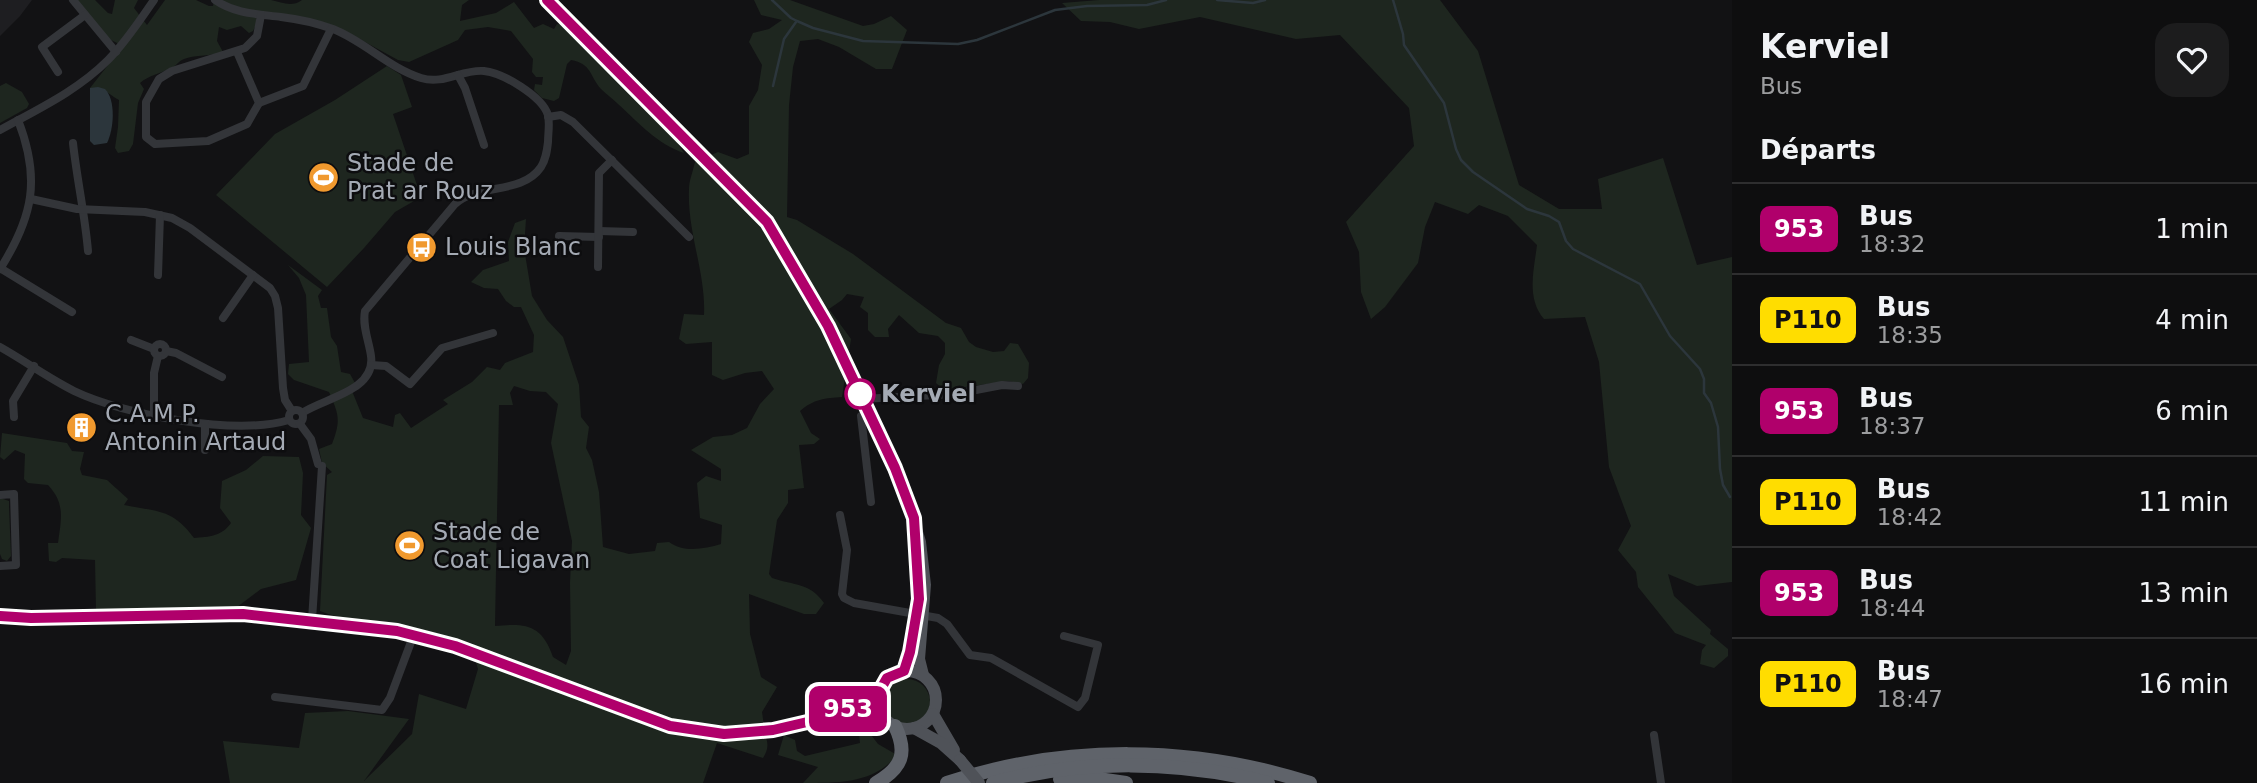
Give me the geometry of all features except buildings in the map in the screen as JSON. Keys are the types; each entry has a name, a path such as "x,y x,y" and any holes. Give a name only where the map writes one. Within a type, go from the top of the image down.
{"highway":[{"path":"876,783 892,772 901,758 902,745 895,726"},
{"path":"947,783 1037,761 1137,753 1222,761 1310,783"},
{"path":"993,783 1069,769 1130,765 1204,771 1268,783"},
{"path":"1020,783 1072,778 1126,783"}],"main road":[{"path":"547,0 767,222 828,326 902,483 914,518 921,614 919,659 923,675 934,688 936,697 933,714 922,725 914,728"},
{"path":"0,616 31,618 243,614 414,634 481,655 670,726 698,732 734,735 757,733 833,716 880,711"},
{"path":"904,671 921,614"},
{"path":"833,716 878,694 887,678 904,671 923,675"},
{"path":"878,694 880,711 884,718 895,726 914,728 941,743 979,783"},
{"path":"933,714 960,760"}],"street":[{"path":"73,0 116,52"},
{"path":"0,130 70,91 100,68 116,52 154,0"},
{"path":"0,347 75,391 102,401 154,415 205,424 269,424 291,415 296,410 302,412 361,382 371,365 364,325 365,311 458,197 518,183 536,173 545,158 548,117 544,107 500,75 476,71 442,79 421,78 351,37 331,29 298,20 234,10 215,0"},
{"path":"58,72 41,47 85,15"},
{"path":"261,15 256,39 246,48 172,71 159,79 146,102 146,137 155,144 208,141 247,124 259,103 303,86 331,29"},
{"path":"237,52 259,103"},
{"path":"458,75 484,145"},
{"path":"548,117 561,115 569,118 689,237"},
{"path":"18,120 31,163 31,199 21,233 0,268 72,312"},
{"path":"73,144 88,251"},
{"path":"598,268 599,173 612,160"},
{"path":"31,199 83,210 160,215 183,223 253,275 273,292 277,302 284,395 294,424 300,424"},
{"path":"158,275 160,215"},
{"path":"559,236 633,232"},
{"path":"223,318 253,275"},
{"path":"371,365 386,366 410,384 442,348 493,333"},
{"path":"131,340 159,352 177,353 222,377"},
{"path":"154,415 154,373 159,352"},
{"path":"14,417 13,401 34,366"},
{"path":"862,399 955,394 1002,385 1018,386"},
{"path":"300,424 304,419 302,412"},
{"path":"868,413 861,416 871,502"},
{"path":"205,424 205,450"},
{"path":"300,424 311,439 320,465 312,620"},
{"path":"0,495 14,494 16,565 0,566"},
{"path":"840,515 847,551 842,594 844,598 884,609 938,618 947,624 970,655 991,658 1078,707 1083,703 1098,645 1064,636"},
{"path":"275,697 382,710 390,698 414,634"},
{"path":"1654,735 1661,783"}],"shaded area":[{"path":"0,0 32,0 0,36"},
{"path":"76,0 95,0 112,14 115,0 138,0 134,8 147,25 165,0 196,0 213,6 214,0 271,0 290,4 302,0 469,0 462,5 460,21 496,13 514,2 534,28 543,24 554,29 557,24 565,25 665,124 684,153 649,132 601,89 587,67 578,62 571,60 567,64 559,98 554,101 542,98 534,90 535,84 542,85 543,77 536,77 532,72 533,59 511,31 488,27 465,30 458,40 409,62 398,60 354,36 256,12 256,25 249,33 241,26 227,30 219,27 217,41 223,52 184,59 140,83 144,89 138,103 133,144 129,151 118,153 115,148 119,100 102,90 90,88 123,46 105,37"},
{"path":"754,0 790,0 863,26 891,16 907,30 892,69 876,69 839,47 818,39 800,41 793,67 789,105 787,217 797,220 853,254 946,323 961,328 969,342 976,347 993,352 1004,351 1010,343 1018,344 1029,363 1028,378 1023,384 1008,381 944,390 936,383 939,365 945,354 945,343 938,336 919,333 899,315 888,329 889,337 875,337 868,330 868,313 860,307 864,297 847,294 829,309 851,339 842,397 820,400 800,411 811,433 820,439 814,444 799,445 804,488 788,490 788,503 777,520 769,574 772,578 813,591 824,603 816,614 804,614 749,594 750,634 761,677 777,687 762,712 762,729 767,744 763,758 717,743 703,783 230,783 223,741 299,748 305,713 348,711 409,719 364,781 412,734 419,694 466,709 478,669 471,646 474,644 414,628 320,611 327,475 332,472 322,463 319,449 332,444 338,418 329,392 294,380 288,374 289,364 309,362 306,295 299,278 288,265 322,290 318,296 321,308 327,308 331,337 337,346 341,372 350,374 355,383 350,386 363,418 393,427 395,415 400,413 411,428 448,404 443,400 472,382 487,367 500,370 505,363 533,352 534,335 521,307 514,307 506,301 498,289 484,288 471,282 483,270 509,261 508,242 515,223 526,219 524,248 532,296 547,320 563,337 579,385 581,417 589,427 586,448 592,460 599,492 603,547 629,554 655,551 657,543 669,542 681,548 694,549 721,544 722,525 700,518 697,483 706,476 721,481 721,469 691,450 713,437 732,435 747,428 760,404 774,389 762,371 723,380 712,375 712,342 686,344 679,339 684,314 704,315 702,284 689,205 689,186 695,162 718,152 737,159 749,154 749,106 758,90 762,65 749,42 753,33 769,29 782,20 761,15","holes":["514,386 546,392 558,404 551,443 572,541 571,651 566,665 553,657 544,638 531,628 515,625 495,626 499,405 513,405 510,393"]},
{"path":"1099,0 1440,0 1478,51 1519,185 1559,209 1602,209 1598,179 1663,158 1697,265 1732,257 1732,582 1697,586 1668,574 1674,596 1711,630 1710,634 1728,649 1728,656 1714,668 1700,664 1702,650 1706,645 1675,633 1638,587 1636,572 1618,550 1631,526 1609,467 1599,362 1585,317 1544,319 1538,311 1533,293 1537,245 1508,216 1479,205 1468,214 1435,202 1425,227 1418,263 1385,307 1371,319 1361,292 1359,252 1346,222 1414,146 1409,108 1340,35 1296,39 1200,17 1139,29 1110,22 1081,21 1062,3"},
{"name":"Stade de Prat ar Rouz","path":"387,66 401,75 412,107 393,114 421,197 395,212 327,287 216,195 275,134"},
{"path":"6,83 22,92 29,104 27,108 0,123 0,86"},
{"path":"98,87 109,94 112,123 107,143 94,145 90,141 90,88"},
{"path":"2,433 67,443 72,451 84,452 80,469 82,475 107,480 128,499 124,505 171,516 194,538 219,533 231,523 220,508 222,481 246,470 263,456 299,457 303,473 301,515 311,528 296,580 261,589 237,607 207,610 96,610 95,560 62,558 56,562 49,561 48,543 58,543 61,512 58,499 48,485 28,483 24,479 25,454 15,450 4,460 0,457"},
{"path":"0,498 9,501 11,556 7,561 2,559 0,554"},
{"path":"907,679 923,686 930,702 923,718 907,725 891,718 884,702 891,686"},
{"path":"861,722 878,744 897,755 878,771 867,776 843,782 803,783 818,767 778,755 784,735 795,740 797,751 805,756 860,743 858,724"}],"waterway":[{"path":"772,0 797,21 863,41 958,44 977,40 1055,10 1087,6 1147,5 1166,0"},
{"path":"1217,0 1253,3 1265,0"},
{"path":"1393,0 1404,45 1444,103 1461,160 1473,172 1527,209 1559,222 1566,241 1573,249 1640,284 1670,336 1700,369 1704,379 1704,393 1711,403 1718,427 1720,469 1723,485 1730,497"},
{"path":"773,86 784,39 796,22"}],"bus line":[{"name":"953","path":"0,616 31,618 243,614 397,631 455,646 670,726 724,734 773,730 833,716 878,694 887,678 904,671 916,624 919,599 914,518 895,468 828,326 767,222 547,0"}],"place":[{"name":"Stade de Prat ar Rouz","path":"324,177"},
{"name":"Louis Blanc","path":"422,247"},
{"name":"Kerviel","path":"860,394"},
{"name":"C.A.M.P. Antonin Artaud","path":"82,428"},
{"name":"Stade de Coat Ligavan","path":"410,546"}]}
